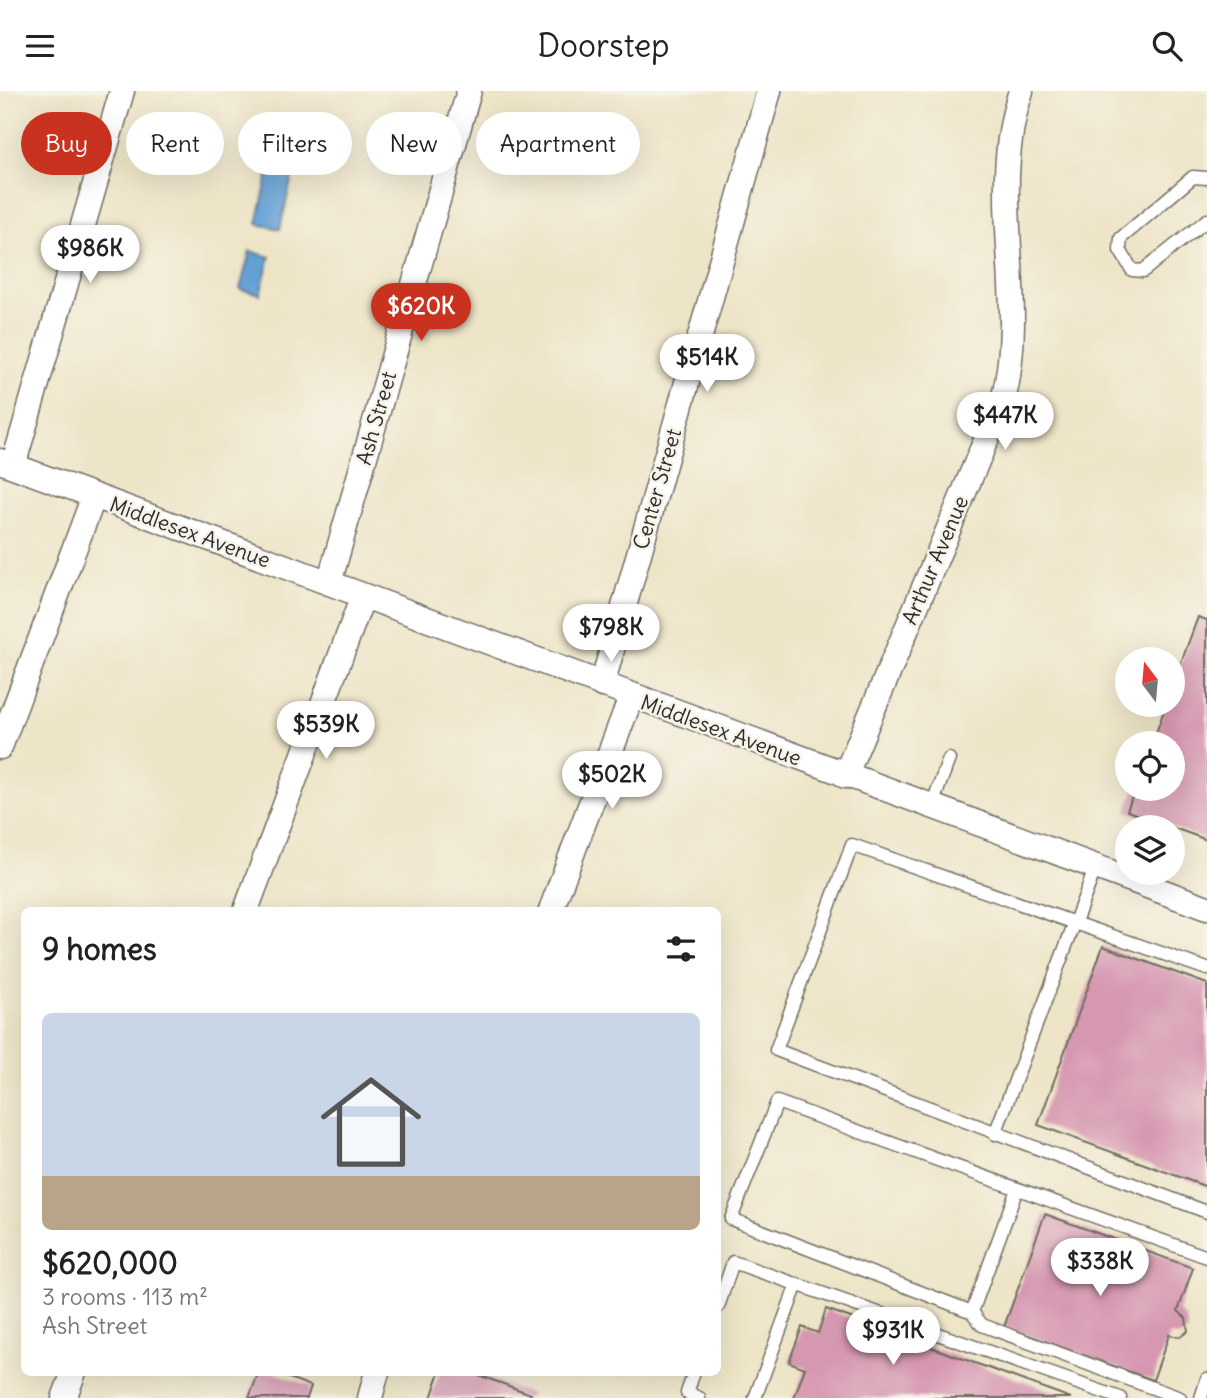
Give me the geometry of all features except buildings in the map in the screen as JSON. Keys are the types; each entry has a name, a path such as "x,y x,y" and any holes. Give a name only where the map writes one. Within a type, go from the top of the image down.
{"street":[{"path":"7,463 122,91"},
{"name":"Ash Street","path":"329,583 470,91"},
{"name":"Center Street","path":"602,685 769,91"},
{"name":"Arthur Avenue","path":"845,776 1004,397 1012,364 1014,330 1006,194 1008,150 1021,91"},
{"name":"Middlesex Avenue","path":"7,463 631,697 1207,908"},
{"path":"0,747 94,496"},
{"path":"247,907 363,596"},
{"path":"552,907 631,697"},
{"path":"64,1398 72,1376"},
{"path":"370,1398 376,1376"}],"lane":[{"path":"1207,178 1192,177 1121,238 1120,250 1132,270 1143,271 1207,220"},
{"path":"931,808 949,759"},
{"path":"1207,969 852,845 776,1050 1207,1212"},
{"path":"995,1134 1095,869"},
{"path":"1180,1398 982,1325 972,1312 732,1219 778,1102 1207,1257"},
{"path":"972,1312 1017,1189"},
{"path":"721,1298 733,1262 1120,1398"},
{"path":"755,1398 797,1284"},
{"path":"693,1396 694,1376"},
{"path":"1201,1398 1207,1379"}],"water":[{"path":"268,175 292,177 280,229 257,224"},
{"path":"250,251 270,257 260,294 240,289"}]}
